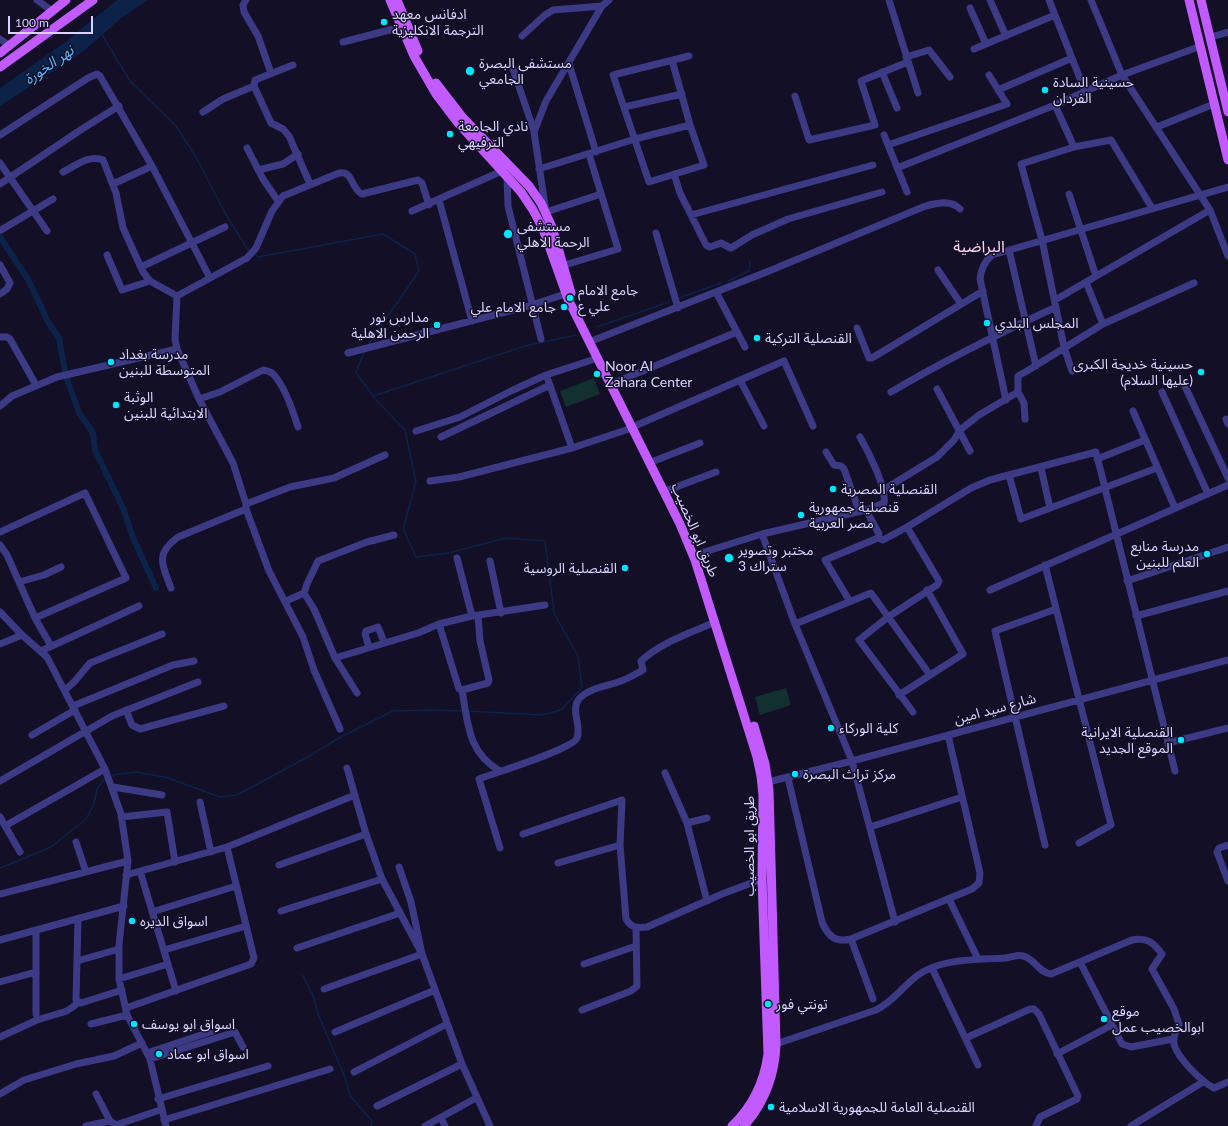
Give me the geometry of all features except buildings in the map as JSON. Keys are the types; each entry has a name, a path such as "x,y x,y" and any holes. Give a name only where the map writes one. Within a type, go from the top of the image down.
{"main road":[{"path":"0,53 66,0"},
{"path":"0,67 92,0"},
{"name":"طريق ابو الخصيب","path":"390,0 401,27 428,82 461,120 536,214 575,302 616,382 634,426 691,548 715,622 760,746 768,782 767,1064 757,1094 745,1112 732,1126"},
{"name":"طريق ابو الخصيب","path":"397,0 426,66 461,120 529,186 546,212 560,267 565,294 654,461 698,554 757,757 763,795 762,879 768,922 776,1044 774,1066 768,1088 758,1108 744,1126"},
{"path":"1189,0 1228,160"},
{"path":"1201,0 1211,37 1218,72 1227,101 1228,112"},
{"path":"1207,74 1218,72"}],"street":[{"path":"37,0 52,11"},
{"path":"246,0 243,5 244,12 258,36 271,73"},
{"path":"534,132 546,101 602,6 609,0"},
{"path":"889,0 918,93"},
{"path":"990,0 1006,36"},
{"path":"1049,0 1085,91"},
{"path":"1091,0 1122,75 1210,210 1228,256"},
{"path":"522,36 545,15 553,10 602,6"},
{"path":"970,8 986,44"},
{"path":"974,49 1055,15"},
{"path":"343,42 401,27"},
{"path":"1211,37 1228,32"},
{"path":"0,39 10,46"},
{"path":"897,168 1055,105 1122,75 1201,46"},
{"path":"795,96 809,140 875,125 861,81 907,60 930,50 950,77"},
{"path":"672,60 690,125 704,165 649,182 613,75 672,60 689,56"},
{"path":"998,90 1072,58"},
{"path":"560,267 618,249 601,194 569,64"},
{"path":"293,65 255,80 254,86 271,123 286,131 298,154 310,184"},
{"path":"513,69 534,132 546,212 601,194"},
{"path":"882,72 897,108"},
{"path":"0,135 93,75 100,76 119,106 152,166 210,278"},
{"path":"888,144 1007,104 989,75"},
{"path":"203,112 223,99 254,86"},
{"path":"624,108 682,94"},
{"path":"1157,127 1214,104"},
{"path":"1055,105 1074,147"},
{"path":"0,184 119,106"},
{"path":"539,169 635,139 690,125"},
{"path":"884,135 907,192"},
{"path":"1072,371 1064,347 1042,240 1021,164 1074,147 1110,140 1152,208"},
{"path":"248,148 258,170 278,201"},
{"path":"258,170 283,164 298,154"},
{"path":"63,172 89,159 97,157 103,160 113,184 123,228 140,267 150,281 177,296"},
{"path":"0,162 47,231"},
{"path":"691,216 873,165"},
{"path":"113,184 152,166"},
{"path":"177,296 252,254 278,201 287,192 344,172 350,176 358,192 364,194 418,180 422,183 429,204"},
{"path":"412,212 505,174 508,206 541,339"},
{"path":"674,174 680,193 691,216 707,246 711,247 721,243 731,248 752,235 788,219 882,192"},
{"path":"1006,400 991,337 980,273 992,254 1228,187"},
{"path":"1069,194 1096,276"},
{"path":"1,230 53,199"},
{"path":"439,200 472,321"},
{"path":"594,340 678,308 924,207 952,203 960,209"},
{"path":"891,392 926,371 991,337 1026,321 1056,304 1086,282 1210,210"},
{"path":"140,267 225,227"},
{"path":"656,233 678,308"},
{"path":"1009,250 1036,366"},
{"path":"107,255 122,290 150,281"},
{"path":"0,265 10,283 8,289 0,294"},
{"path":"938,270 961,304"},
{"path":"1086,282 1103,324"},
{"path":"1025,419 1024,403 1018,392 1018,376 1103,324 1194,284"},
{"path":"857,328 869,358 872,358 983,291"},
{"path":"716,292 745,347"},
{"path":"348,353 532,305 565,294"},
{"path":"177,296 175,339 177,349 199,399 233,463 246,506 269,571 286,601 303,637 328,705 340,729"},
{"path":"616,382 737,332"},
{"path":"0,337 7,337 10,339 36,385"},
{"path":"0,406 12,396 57,377 177,349"},
{"path":"416,431 460,417 546,375 598,358"},
{"path":"430,481 459,477 538,455 572,448 634,426 784,361 813,426"},
{"path":"199,399 220,392 263,370 267,371 274,375 290,405 298,427"},
{"path":"546,375 572,448"},
{"path":"740,380 764,426"},
{"path":"1183,382 1228,478"},
{"path":"441,437 550,385"},
{"path":"937,389 970,451"},
{"path":"883,490 937,457 954,440 960,430 979,415 1018,392"},
{"path":"1162,392 1208,494"},
{"path":"1133,411 1175,508"},
{"path":"698,554 762,534 863,510 884,503 885,498 876,470 860,437"},
{"path":"1097,459 1145,440"},
{"path":"654,461 700,444"},
{"path":"826,452 834,465 841,466 844,469 863,510 879,534 878,538"},
{"path":"849,600 825,560 878,538 883,540 907,528 971,488 1009,475 1041,468 1096,452 1175,771"},
{"path":"171,588 161,561 162,555 172,541 178,536 290,487 334,478 384,455"},
{"path":"1041,468 1050,508"},
{"path":"1009,475 1021,519 1157,468"},
{"path":"668,490 716,472"},
{"path":"990,590 1116,533 1228,485"},
{"path":"0,532 85,493 126,578 36,618"},
{"path":"907,528 939,581 937,585 927,590 888,617 859,640 913,712"},
{"path":"357,693 335,658 314,609 304,593 306,584 318,561 367,542 394,534"},
{"path":"762,534 795,624 852,762 895,922"},
{"path":"0,545 7,555 36,618 51,646"},
{"path":"1127,581 1228,547"},
{"path":"457,558 475,616 489,680 488,683 462,690"},
{"path":"490,561 501,613"},
{"path":"1046,565 1111,825 1079,843"},
{"path":"20,582 44,575 61,567"},
{"path":"899,695 963,654 927,590"},
{"path":"1136,616 1228,591"},
{"path":"286,601 304,593"},
{"path":"795,624 849,600 871,593 930,675"},
{"path":"335,658 418,633 439,624 475,616 545,605"},
{"path":"41,651 139,606"},
{"path":"1045,845 995,632 1056,609"},
{"path":"0,612 22,635 47,657 86,731 113,787 121,817 128,862 119,949 119,979 126,1012 149,1056 160,1110 165,1123 330,1069"},
{"path":"500,848 479,779 570,745 578,737 579,727 576,707 579,699 594,690 633,676 643,670 641,661 647,655 662,646 715,622"},
{"path":"439,624 459,689 462,690 471,738 476,749 488,764 500,771"},
{"path":"369,647 364,634 366,631 378,627 384,642"},
{"path":"65,690 90,663 162,634"},
{"path":"0,644 22,635"},
{"name":"شارع سيد امين","path":"768,782 852,762 1228,660"},
{"path":"32,735 74,708 173,665 194,661"},
{"path":"0,781 102,721 198,682"},
{"path":"126,710 132,725 140,728 224,706"},
{"path":"1168,743 1228,728"},
{"path":"788,778 822,922 831,937 841,940 851,939 972,890 979,883 980,878 948,736"},
{"path":"347,768 366,834 382,879 422,954"},
{"path":"5,826 105,769"},
{"path":"664,773 687,823 707,901"},
{"path":"113,787 162,795"},
{"path":"126,875 227,847 355,795"},
{"path":"870,827 962,798"},
{"path":"523,834 622,800 620,845 626,919 629,924 636,928 647,927 762,879"},
{"path":"200,802 211,852"},
{"path":"121,817 168,812 175,862"},
{"path":"0,817 20,852"},
{"path":"687,823 707,818"},
{"path":"279,865 366,834"},
{"path":"76,842 86,872"},
{"path":"558,863 620,845"},
{"path":"1228,845 1219,848 1217,852 1228,881"},
{"path":"91,1024 251,964 254,958 227,847"},
{"path":"0,894 128,862"},
{"path":"399,867 411,902 422,954 462,1064 476,1098 490,1126"},
{"path":"140,871 176,991"},
{"path":"280,911 382,879"},
{"path":"152,912 236,886"},
{"path":"948,899 978,959"},
{"path":"0,940 124,906"},
{"path":"298,948 400,913"},
{"path":"78,919 76,1000 78,1002"},
{"path":"164,950 246,926"},
{"path":"582,1010 636,988 638,981 636,928"},
{"path":"36,930 36,1014"},
{"path":"776,1044 876,1010 889,1002 917,976 932,968 978,959 1004,958 1022,955 1044,972 1051,974 1132,940 1143,938 1153,942 1162,954 1152,969 1174,1009 1179,1024 1173,1040 1176,1050 1203,1082 1214,1088 1228,1082"},
{"path":"851,939 873,999"},
{"path":"584,964 636,946"},
{"path":"77,961 119,949"},
{"path":"324,989 422,954"},
{"path":"1080,962 1122,1044 1126,1047 1131,1047 1173,1040"},
{"path":"119,979 168,964"},
{"path":"932,968 978,1065"},
{"path":"0,982 36,972"},
{"path":"0,1037 37,1020 67,1011 78,1002 81,1003 122,990"},
{"path":"335,1032 435,990"},
{"path":"966,1038 1030,1010 1034,1010 1039,1014 1078,1096 1077,1099 1040,1117 1036,1126"},
{"path":"354,1072 447,1024"},
{"path":"1057,1054 1112,1025"},
{"path":"149,1056 213,1031"},
{"path":"149,1056 235,1032 243,1046"},
{"path":"0,1094 24,1080 76,1064 114,1056 142,1043"},
{"path":"377,1106 462,1064"},
{"path":"158,1099 268,1066"},
{"path":"1131,1126 1203,1082"},
{"path":"96,1094 110,1120 116,1125 160,1110"},
{"path":"425,1126 476,1098"},
{"path":"441,1118 445,1126"},
{"path":"86,1126 110,1120"}],"green space":[{"path":"594,378 600,394 566,407 560,391"},
{"path":"786,688 791,705 760,715 755,697"}],"water":[{"name":"نهر الخورة","path":"117,0 148,0 121,18 85,50 0,106 0,88 64,43"}],"waterway":[{"path":"101,33 130,81 176,126 196,157 225,213 248,250"},
{"path":"256,255 258,257 383,234 415,254 419,271 368,345"},
{"path":"0,237 29,281 48,322 59,338 65,372"},
{"path":"728,281 749,271 750,262"},
{"path":"679,298 721,283"},
{"path":"597,327 669,302"},
{"path":"373,396 525,346 576,335"},
{"path":"364,352 356,373 377,401 405,430 416,482 403,529 416,557 448,553 506,538 545,541 554,613 578,656 582,688 561,710 542,715 467,711"},
{"path":"67,379 79,413 93,433 95,450 123,508 134,540 156,588"},
{"path":"113,775 136,772 165,777 220,797 237,795 304,759 339,738 393,711 464,711"},
{"path":"0,868 51,847 86,819 94,804 97,789 105,778"},
{"path":"302,974 313,995 318,1014 344,1075 351,1097 372,1121 371,1126"}],"place":[{"name":"ادفانس معهد الترجمة الانكليزية","path":"384,22"},
{"name":"مستشفى البصرة الجامعي","path":"470,71"},
{"name":"حسينية السادة الفردان","path":"1045,90"},
{"name":"نادي الجامعة الترفيهي","path":"450,134"},
{"name":"مستشفى الرحمة الاهلي","path":"508,234"},
{"name":"جامع الامام علي ع","path":"570,298"},
{"name":"جامع الامام علي","path":"564,307"},
{"name":"المجلس البلدي","path":"987,323"},
{"name":"مدارس نور الرحمن الاهلية","path":"437,325"},
{"name":"القنصلية التركية","path":"757,338"},
{"name":"مدرسة بغداد المتوسطة للبنين","path":"111,362"},
{"name":"حسينية خديجة الكبرى (عليها السلام)","path":"1201,372"},
{"name":"Noor Al Zahara Center","path":"597,374"},
{"name":"الوثبة الابتدائية للبنين","path":"116,405"},
{"name":"القنصلية المصرية","path":"833,489"},
{"name":"قنصلية جمهورية مصر العربية","path":"801,515"},
{"name":"مدرسة منابع العلم للبنين","path":"1207,554"},
{"name":"مختبر وتصوير ستراك 3","path":"729,558"},
{"name":"القنصلية الروسية","path":"625,568"},
{"name":"كلية الوركاء","path":"831,728"},
{"name":"القنصلية الايرانية الموقع الجديد","path":"1181,740"},
{"name":"مركز تراث البصرة","path":"795,774"},
{"name":"اسواق الديره","path":"132,921"},
{"name":"تونتي فور","path":"768,1004"},
{"name":"موقع ابوالخصيب عمل","path":"1104,1019"},
{"name":"اسواق ابو يوسف","path":"134,1024"},
{"name":"اسواق ابو عماد","path":"159,1054"},
{"name":"القنصلية العامة للجمهورية الاسلامية","path":"771,1107"}],"district":[{"name":"البراضية","path":"979,247"}]}
